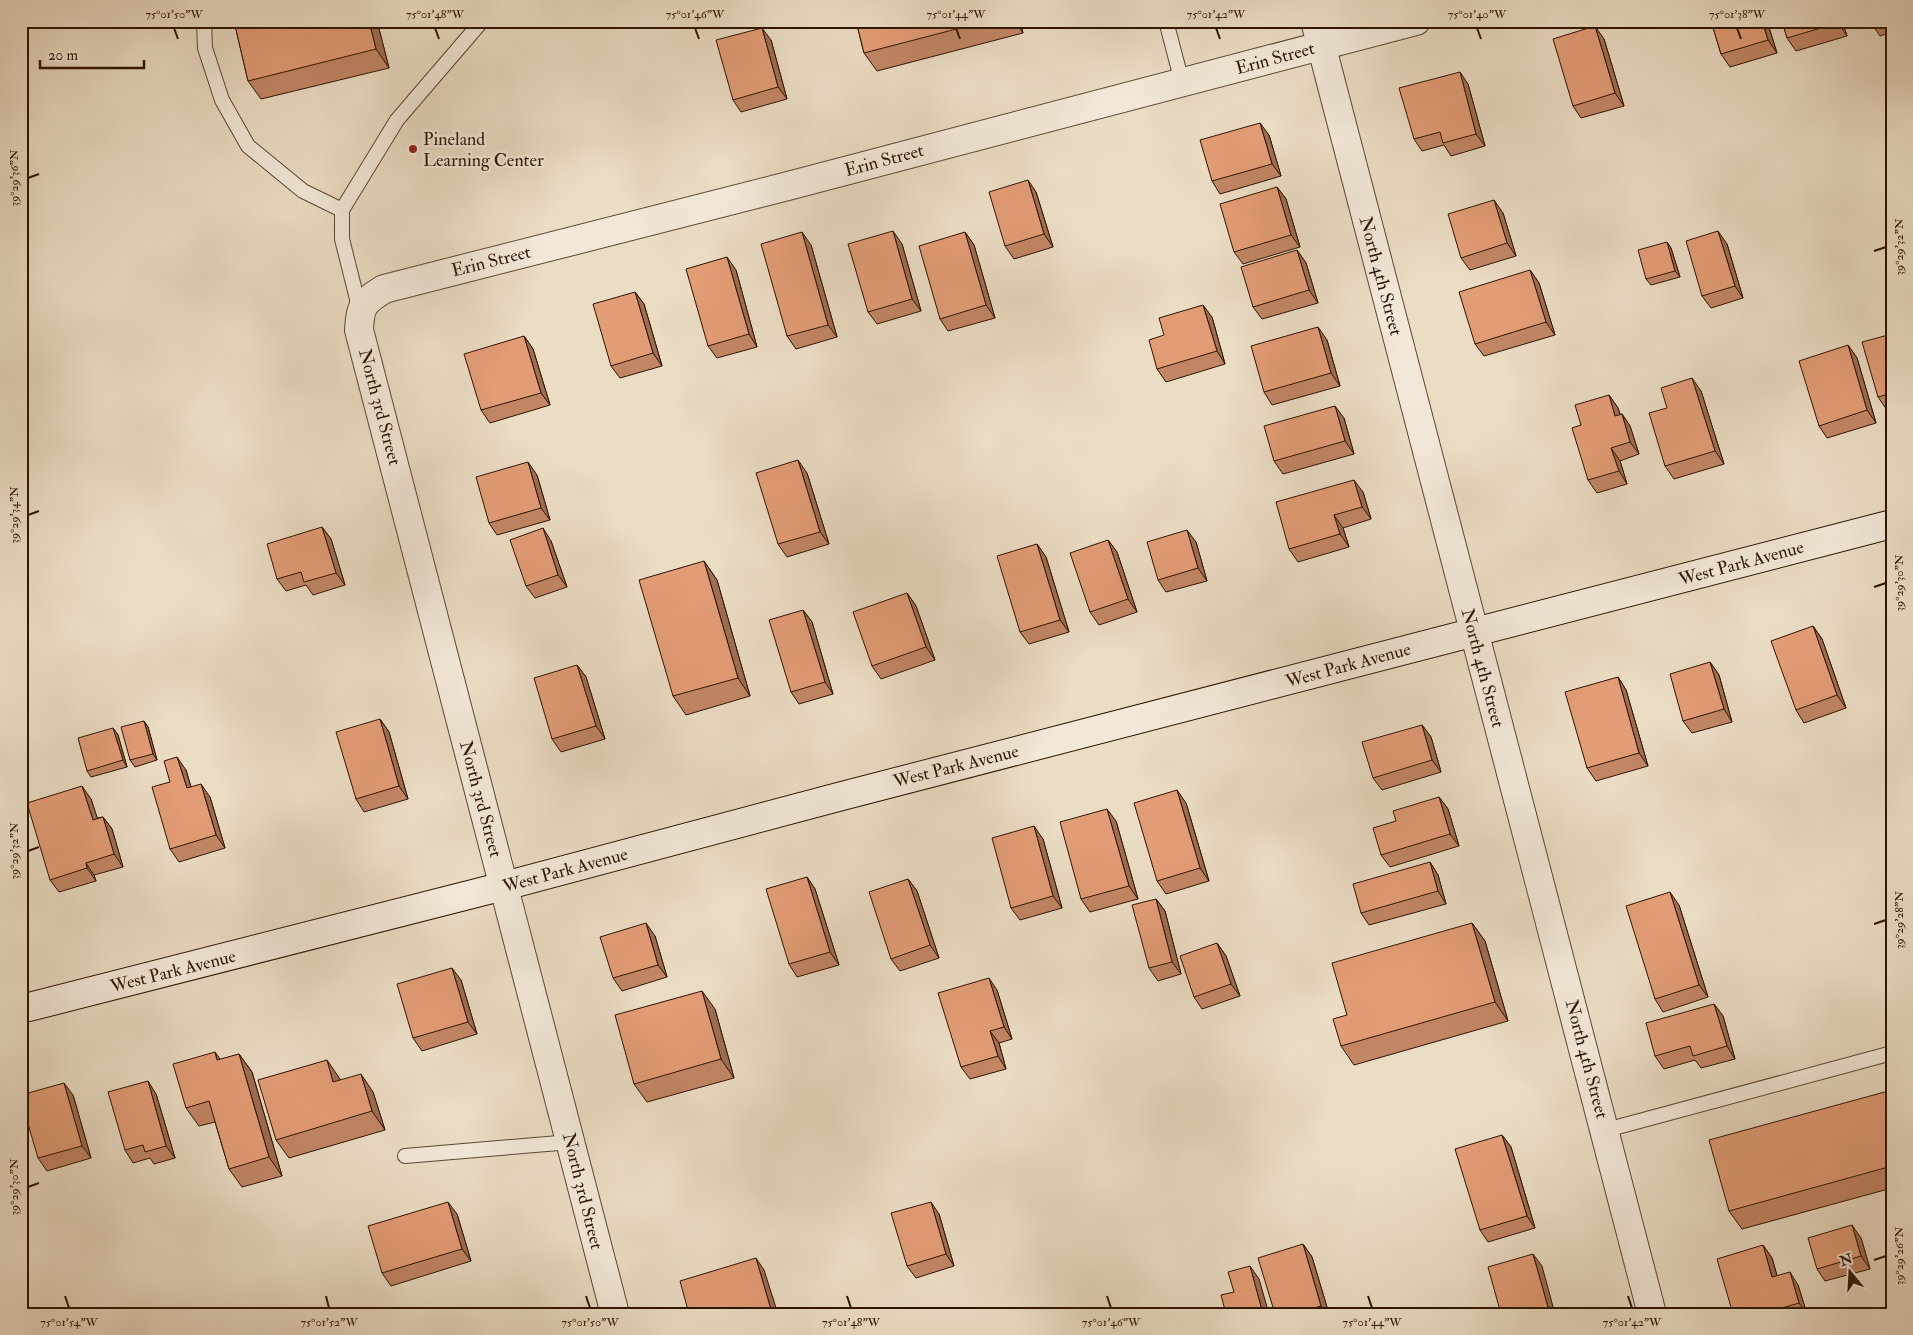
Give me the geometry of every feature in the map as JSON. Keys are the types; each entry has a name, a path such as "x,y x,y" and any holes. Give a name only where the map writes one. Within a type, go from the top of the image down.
{"street":[{"name":"Erin Street","path":"360,312 369,298 384,289 788,186 1182,82 1318,33 1416,21"},
{"name":"North 4th Street","path":"1318,33 1606,1130 1652,1314"},
{"name":"North 3rd Street","path":"360,312 359,330 615,1314"},
{"name":"West Park Avenue","path":"21,1009 504,886 851,793 1892,524"}],"lane":[{"path":"204,21 205,48 222,100 248,146 303,190 342,210"},
{"path":"360,312 342,238 342,210 397,120 482,21"},
{"path":"1166,21 1182,82"},
{"path":"1606,1130 1892,1053"},
{"path":"405,1156 571,1142"}],"building":[{"path":"234,21 369,21 376,49 248,81"},
{"path":"856,21 987,21 864,53"},
{"path":"1711,21 1762,21 1768,40 1721,54"},
{"path":"1782,21 1837,21 1838,23 1787,38"},
{"path":"1885,21 1892,21 1892,35 1890,36"},
{"path":"1595,26 1615,93 1573,106 1553,39"},
{"path":"762,28 778,87 733,100 716,40"},
{"path":"1460,72 1476,134 1443,143 1440,132 1414,139 1399,88"},
{"path":"1260,123 1272,164 1212,181 1200,140"},
{"path":"1028,180 1044,234 1005,246 989,192"},
{"path":"1277,187 1291,235 1234,252 1220,204"},
{"path":"1494,200 1507,243 1461,258 1448,214"},
{"path":"893,231 912,299 868,312 848,244"},
{"path":"1718,231 1735,286 1702,296 1686,241"},
{"path":"802,232 828,325 787,336 761,244"},
{"path":"965,232 986,305 940,319 919,246"},
{"path":"1667,242 1675,271 1646,279 1638,250"},
{"path":"1297,250 1309,290 1253,307 1241,267"},
{"path":"727,257 749,334 708,346 686,269"},
{"path":"1530,270 1546,322 1475,344 1459,292"},
{"path":"635,292 653,353 611,366 593,304"},
{"path":"1203,305 1217,351 1157,369 1149,340 1164,335 1159,318"},
{"path":"1318,327 1331,373 1264,392 1251,346"},
{"path":"1892,334 1892,393 1878,397 1862,342"},
{"path":"524,336 541,393 481,410 464,354"},
{"path":"1848,345 1867,410 1819,426 1799,361"},
{"path":"1692,378 1715,451 1665,466 1649,413 1667,408 1661,388"},
{"path":"1609,395 1615,416 1622,414 1630,442 1611,448 1619,471 1588,480 1572,428 1581,425 1575,405"},
{"path":"1335,406 1345,441 1274,461 1264,426"},
{"path":"798,460 820,532 778,544 756,473"},
{"path":"528,462 541,508 489,523 476,477"},
{"path":"1354,480 1362,507 1334,515 1340,534 1289,549 1276,502"},
{"path":"322,527 336,573 304,582 301,572 277,579 267,544"},
{"path":"543,528 558,575 526,586 510,540"},
{"path":"1187,530 1198,568 1158,580 1147,542"},
{"path":"1108,540 1128,599 1090,612 1070,553"},
{"path":"1037,544 1060,620 1020,632 997,556"},
{"path":"704,561 738,678 673,696 639,580"},
{"path":"907,593 926,647 872,666 853,612"},
{"path":"803,610 825,682 791,692 769,620"},
{"path":"1813,626 1837,695 1796,710 1771,641"},
{"path":"1710,662 1724,709 1683,721 1670,674"},
{"path":"577,665 596,726 552,739 534,678"},
{"path":"1618,677 1639,753 1587,768 1565,692"},
{"path":"380,719 399,786 356,799 336,732"},
{"path":"144,721 153,754 130,760 121,727"},
{"path":"1422,725 1432,760 1373,778 1362,742"},
{"path":"113,728 123,760 87,771 78,738"},
{"path":"177,757 187,788 201,784 216,835 170,849 152,787 170,782 164,761"},
{"path":"82,786 93,820 103,817 114,854 86,863 87,868 50,880 27,803"},
{"path":"1177,790 1200,868 1157,881 1134,803"},
{"path":"1439,797 1450,834 1381,855 1373,828 1396,821 1393,811"},
{"path":"1107,809 1129,886 1081,899 1060,822"},
{"path":"1034,826 1053,896 1011,908 992,838"},
{"path":"1430,862 1438,891 1361,913 1353,884"},
{"path":"807,877 830,952 789,964 766,889"},
{"path":"908,879 930,945 891,959 869,892"},
{"path":"1670,892 1699,985 1655,999 1626,906"},
{"path":"1156,899 1172,962 1149,968 1132,905"},
{"path":"646,923 658,965 613,978 600,937"},
{"path":"1472,923 1495,1002 1341,1046 1333,1019 1347,1015 1332,963"},
{"path":"1217,943 1231,984 1194,997 1180,956"},
{"path":"452,968 468,1022 413,1038 397,984"},
{"path":"989,978 1004,1027 990,1031 998,1056 961,1067 938,993"},
{"path":"702,991 721,1059 634,1084 615,1015"},
{"path":"1714,1004 1727,1046 1693,1056 1690,1046 1655,1056 1646,1023"},
{"path":"215,1052 217,1060 239,1054 269,1157 229,1169 209,1101 186,1108 173,1064"},
{"path":"327,1060 333,1082 361,1074 372,1111 276,1140 258,1080"},
{"path":"148,1081 166,1146 145,1152 143,1145 125,1150 108,1092"},
{"path":"64,1083 82,1146 38,1158 21,1095"},
{"path":"1892,1090 1892,1166 1729,1211 1709,1140"},
{"path":"1502,1135 1527,1216 1480,1230 1455,1149"},
{"path":"448,1202 462,1249 382,1273 368,1226"},
{"path":"931,1202 946,1254 907,1266 891,1213"},
{"path":"1852,1225 1861,1256 1817,1269 1808,1238"},
{"path":"1303,1244 1321,1306 1295,1314 1275,1314 1258,1258"},
{"path":"1763,1245 1772,1277 1790,1272 1799,1303 1762,1314 1733,1314 1717,1259"},
{"path":"1533,1254 1550,1314 1501,1314 1488,1267"},
{"path":"756,1258 772,1313 689,1314 680,1281"},
{"path":"1250,1266 1263,1314 1226,1314 1221,1295 1234,1292 1228,1272"}],"place":[{"name":"Pineland Learning Center","path":"413,149"}]}
